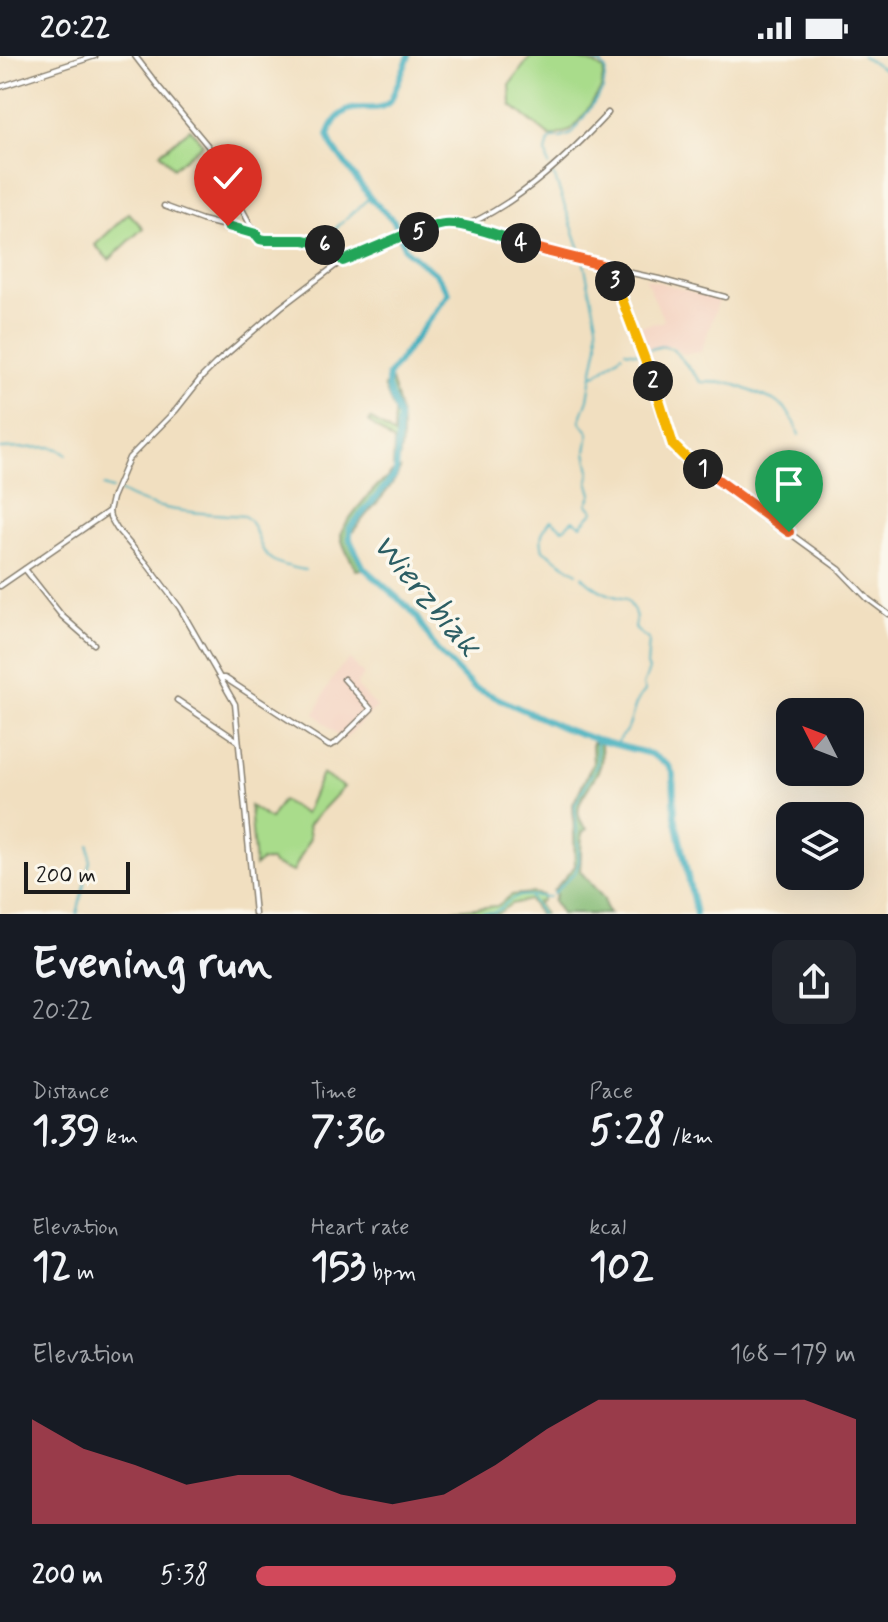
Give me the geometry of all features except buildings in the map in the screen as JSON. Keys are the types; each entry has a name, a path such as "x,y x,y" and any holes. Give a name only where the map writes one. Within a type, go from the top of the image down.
{"street":[{"path":"0,87 95,56"},
{"path":"135,56 208,146 260,239 316,242 332,249 343,261"},
{"path":"466,226 491,213 532,184 608,113"},
{"path":"164,206 256,234"},
{"path":"255,914 235,704 180,608 110,517 115,490 129,458 176,410 202,377 281,307 343,261 402,236 442,224 466,226 561,256 587,260 725,297"},
{"path":"608,267 625,305 673,445 839,569 868,599 888,614"},
{"path":"0,586 109,511"},
{"path":"25,569 62,616 94,644"},
{"path":"221,678 329,746 371,709 344,679"},
{"path":"177,700 239,742"}],"shaded area":[{"path":"645,278 719,300 701,352 683,354 671,345 644,349 636,327 664,321"},
{"path":"350,659 364,675 357,683 358,688 377,707 343,741 315,714 326,689"}],"green space":[{"path":"531,56 581,60 604,71 601,89 570,131 551,137 511,105 510,84"},
{"path":"190,129 203,144 173,168 160,153"},
{"path":"129,213 143,228 109,260 95,245"},
{"path":"391,380 402,429 399,460 393,466 394,442 369,422 371,419 394,435 394,411 384,386"},
{"path":"400,469 390,487 351,535 363,569 356,570 343,544 343,530 374,489 392,472"},
{"path":"592,743 601,743 601,761 578,812 587,829 582,833 580,871 604,899 610,914 561,914 553,901 556,894 553,891 575,866 573,804 593,763"},
{"path":"322,774 344,787 308,825 310,838 293,872 271,861 261,861 255,866 250,806 270,819 282,800 305,814"},
{"path":"512,895 542,895 542,901 537,902 544,914 539,914 529,900 511,904 497,914 446,914 454,910 497,906"}],"waterway":[{"name":"Wierzbiak","path":"409,56 391,100 384,106 351,109 343,113 328,135 332,146 371,199 394,221 405,249 437,275 449,293 388,376 388,387 399,418 396,471 350,528 350,540 364,568 410,609 436,649 473,687 563,728 651,754 669,766 673,774 675,816 696,914"},
{"path":"549,166 546,152 549,141 572,134 603,90 606,70 584,56"},
{"path":"862,56 888,72"},
{"path":"550,171 582,255"},
{"path":"324,239 370,197"},
{"path":"584,263 597,323 598,345 592,375 622,354"},
{"path":"644,351 662,346 673,349 701,382 731,383 773,400 785,408 799,435"},
{"path":"625,351 638,353"},
{"path":"577,573 543,550 541,537 551,520 563,529 573,520 581,525 594,511 587,504 592,494 586,452 589,433 580,421 592,375"},
{"path":"0,449 50,447 67,455"},
{"path":"103,486 112,489"},
{"path":"119,491 163,508 244,516 253,526 267,556 280,564 305,570"},
{"path":"582,576 602,591 626,599 633,608 636,630 649,640 649,670 643,685 645,691 617,745"},
{"path":"553,894 576,871 579,861 575,805 597,764 597,740"},
{"path":"77,914 90,861 89,845"},
{"path":"455,914 494,912 520,896 549,897"},
{"path":"530,897 541,914"}],"route":[{"path":"228,226 256,234 267,241 304,240 323,244 343,261 402,236 452,224 608,267 625,305 673,445 789,532"}]}
